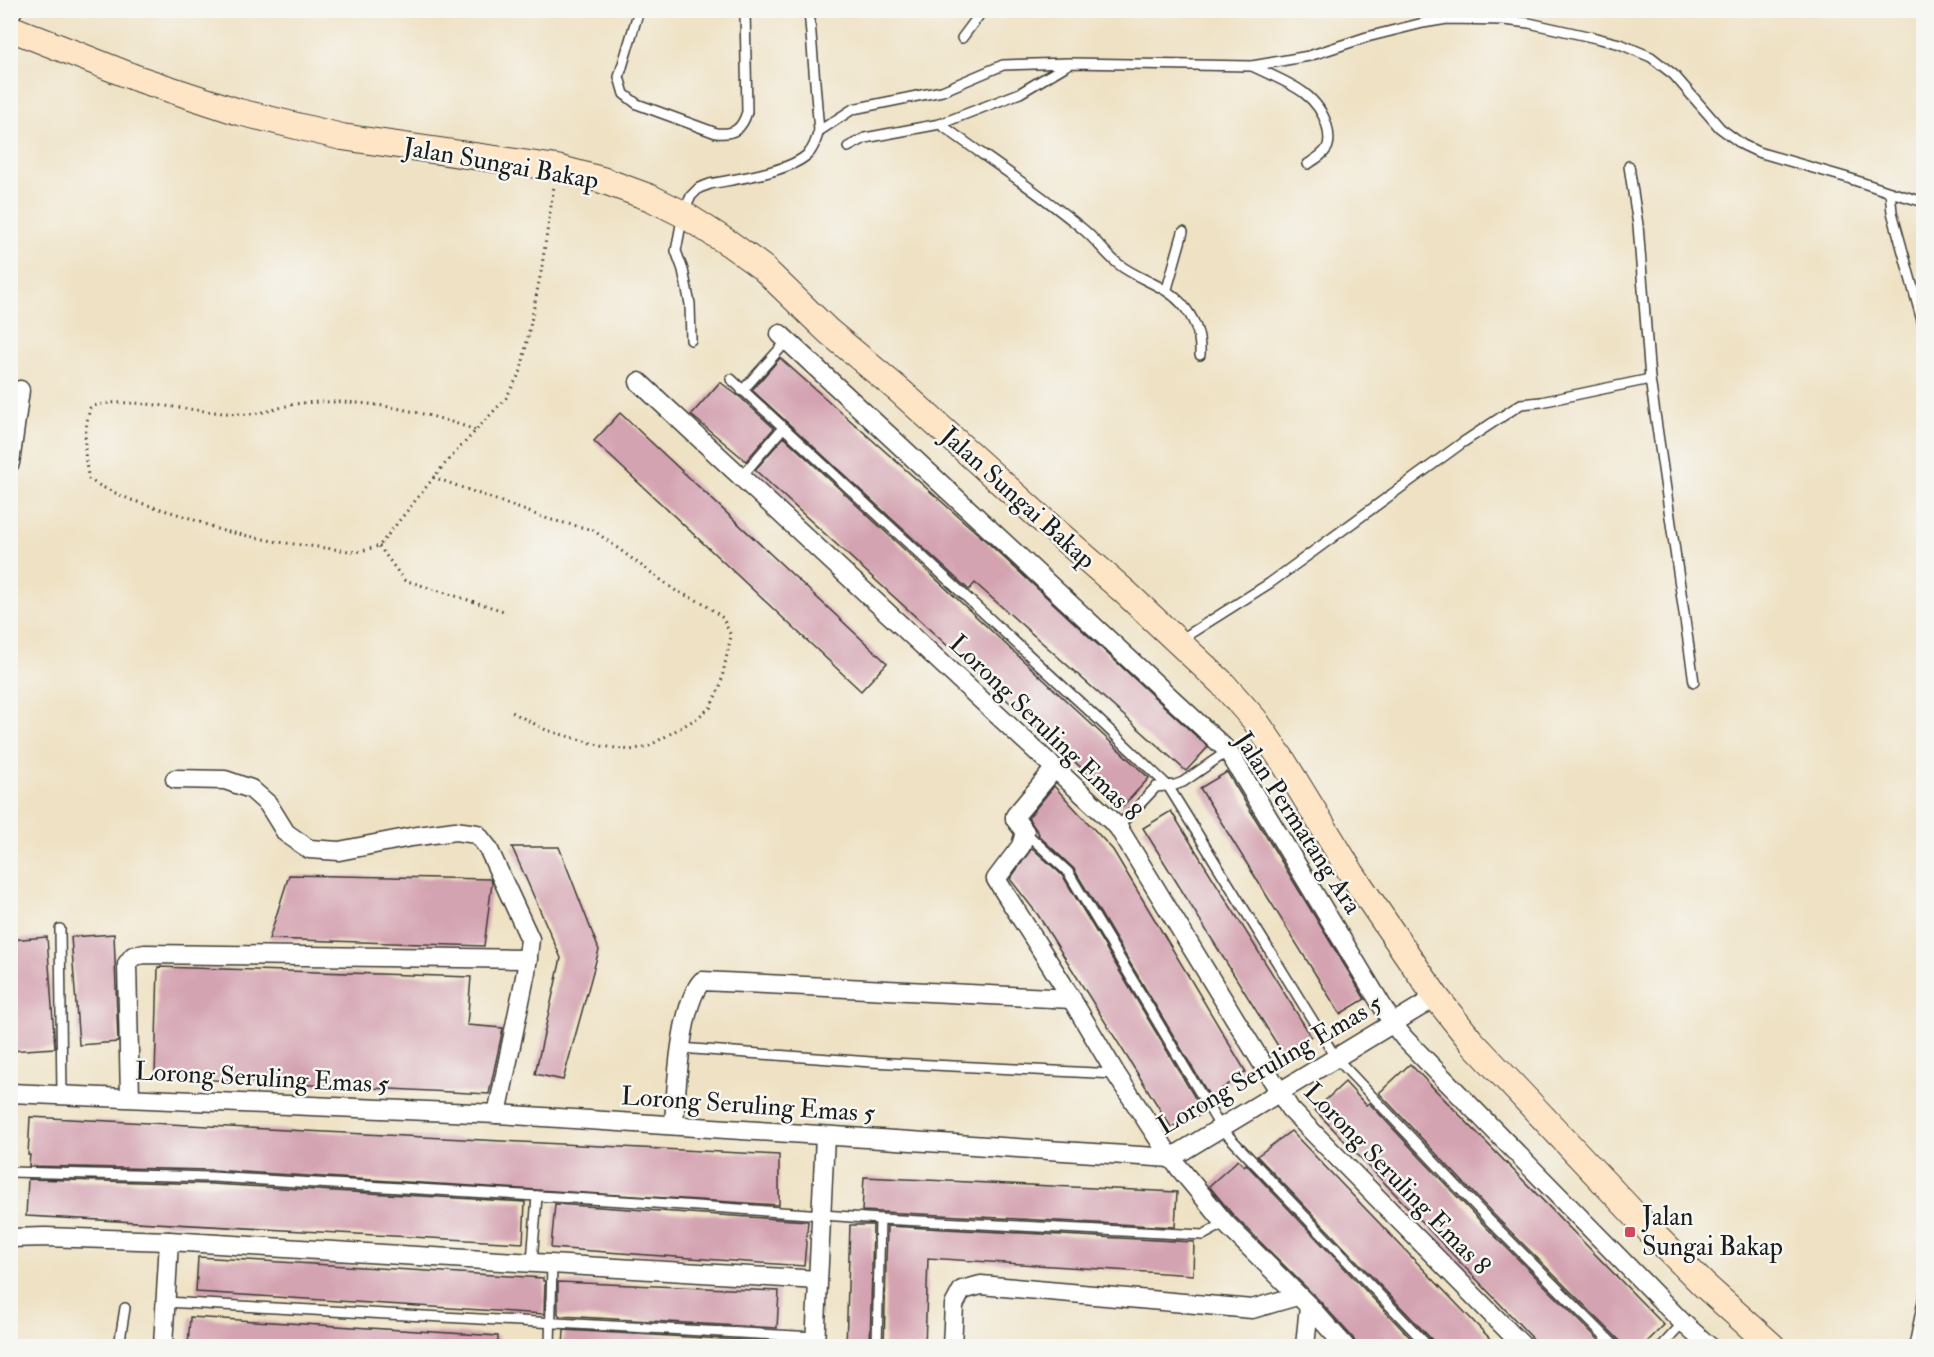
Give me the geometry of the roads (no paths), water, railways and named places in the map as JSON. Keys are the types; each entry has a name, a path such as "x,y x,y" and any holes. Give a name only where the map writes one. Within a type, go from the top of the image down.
{"main road":[{"name":"Jalan Sungai Bakap","path":"10,27 136,78 239,112 342,137 557,168 602,180 651,198 683,214 730,243 763,268 828,331 901,392 1222,683 1254,719 1283,761 1352,874 1436,997 1471,1041 1643,1224 1704,1285 1772,1347"}],"street":[{"name":"Jalan Permatang Ara","path":"784,337 1228,751 1393,1024 1683,1323 1709,1347"},
{"name":"Lorong Seruling Emas 8","path":"639,382 1119,826 1290,1109 1523,1347"},
{"path":"10,463 20,390"},
{"path":"1055,768 1015,816 1025,832 1022,846 996,879 1072,999 1116,1074 1171,1158 1225,1223 1303,1301 1345,1347"},
{"path":"174,779 225,780 252,789 268,804 286,834 309,849 339,851 455,831 477,834 488,848 530,939 497,1114"},
{"path":"130,1097 127,964 133,956 145,954 528,959"},
{"path":"674,1125 680,1048 694,989 702,981 1072,999"},
{"name":"Lorong Seruling Emas 5","path":"10,1093 497,1114 1171,1158 1436,997"},
{"path":"815,1342 825,1136"},
{"path":"10,1238 169,1241 818,1280"},
{"path":"163,1347 169,1241"},
{"path":"952,1347 954,1305 962,1290 981,1285 1252,1309 1303,1301"},
{"path":"1303,1301 1305,1347"}],"lane":[{"path":"639,10 619,77 624,94 637,104 716,133 727,134 739,129 747,112 745,10"},
{"path":"691,340 690,304 683,270 676,251 683,214 691,196 699,188 797,162 815,145 819,131 808,10"},
{"path":"962,38 983,10"},
{"path":"1504,20 1520,10"},
{"path":"819,131 853,109 942,91 1003,65 1069,63 1252,66 1309,56 1367,37 1423,23 1447,19 1504,20 1529,22 1620,44 1651,57 1674,75 1720,128 1743,145 1758,152 1923,202"},
{"path":"848,147 865,138 940,124 1020,93 1069,63"},
{"path":"1252,66 1295,86 1311,98 1323,114 1329,145 1323,154 1308,164"},
{"path":"940,124 1086,231 1121,266 1138,277 1167,289 1191,317 1198,332 1200,355"},
{"path":"1629,166 1638,225 1650,379 1694,682"},
{"path":"1890,192 1892,212 1923,328"},
{"path":"1167,289 1183,232"},
{"path":"742,391 784,337"},
{"path":"1178,642 1270,583 1462,443 1521,404 1541,402 1650,379"},
{"path":"731,380 1090,711 1168,786 1335,1059 1489,1220 1615,1347"},
{"path":"741,477 782,429"},
{"path":"1119,826 1156,787 1183,782 1228,751"},
{"path":"1025,832 1068,872 1221,1128 1428,1347"},
{"path":"60,929 62,1095"},
{"path":"680,1048 871,1062 1116,1074"},
{"path":"10,1172 212,1177 537,1196 821,1216 1203,1235 1225,1223"},
{"path":"532,1262 537,1196"},
{"path":"877,1347 880,1219"},
{"path":"550,1347 552,1264"},
{"path":"1914,1347 1923,1296"},
{"path":"165,1302 550,1322 815,1342"},
{"path":"119,1347 125,1308"},
{"path":"1662,1347 1683,1323"}],"place":[{"name":"Jalan Sungai Bakap","path":"1630,1232"}]}
